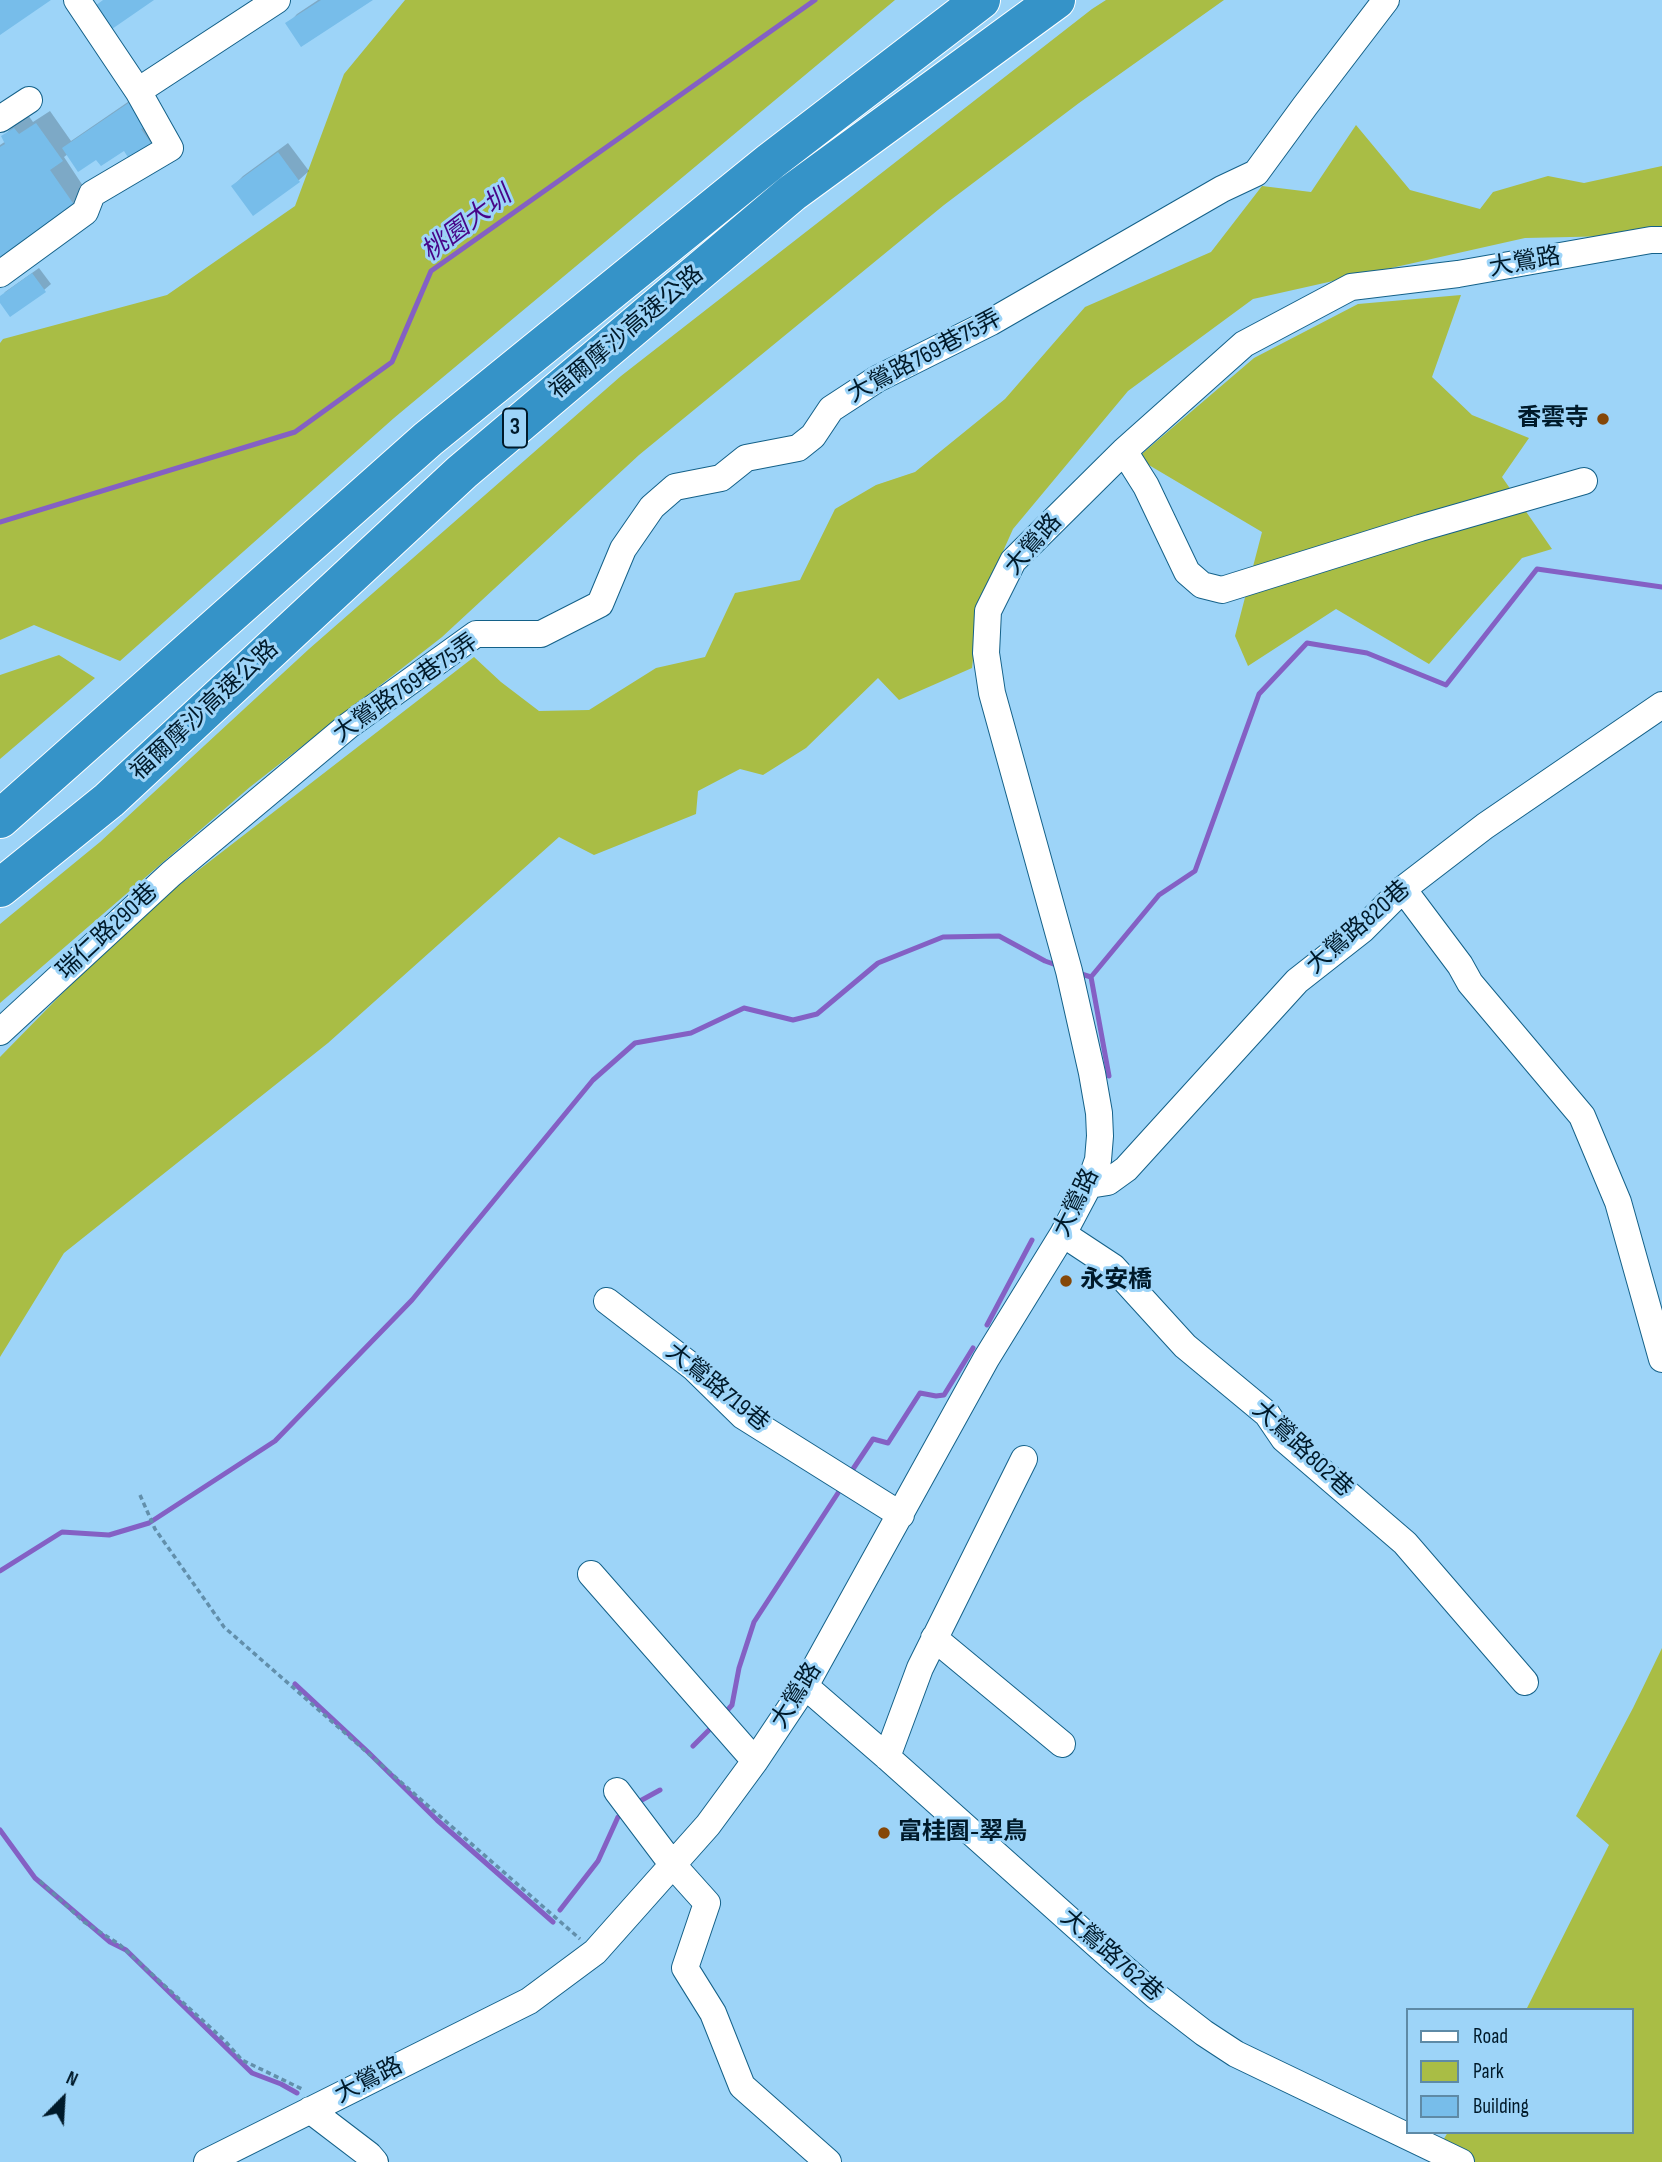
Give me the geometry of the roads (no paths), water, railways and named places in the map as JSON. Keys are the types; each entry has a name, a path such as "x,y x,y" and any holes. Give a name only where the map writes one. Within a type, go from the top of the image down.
{"highway":[{"name":"福爾摩沙高速公路","path":"0,819 428,439 771,161 981,0"},
{"name":"福爾摩沙高速公路","path":"0,888 109,800 463,472 792,193 1056,0"}],"street":[{"path":"0,274 85,212 92,194 170,148 138,91 77,0"},
{"path":"138,91 247,8 277,0"},
{"name":"大鶯路769巷75弄","path":"218,835 348,726 477,635 541,634 600,604 623,549 652,507 675,487 721,478 746,458 798,448 813,436 831,409 877,379 991,322 1256,173 1386,0"},
{"path":"0,119 29,100"},
{"name":"大鶯路","path":"227,2158 317,2107 529,2001 595,1952 708,1825 805,1686 986,1359 1063,1234 1089,1185 1098,1160 1099,1113 1092,1073 1069,971 992,694 986,653 988,611 1013,561 1124,452 1244,344 1351,287 1458,274 1662,240"},
{"path":"1124,452 1146,486 1187,572 1202,585 1222,590 1420,528 1584,481"},
{"name":"大鶯路820巷","path":"1089,1185 1108,1182 1126,1168 1297,981 1362,930 1403,889 1485,826 1662,705"},
{"name":"瑞仁路290巷","path":"0,1031 170,874 218,835"},
{"path":"1403,889 1460,965 1470,983 1582,1116 1618,1202 1662,1359"},
{"name":"大鶯路802巷","path":"1063,1234 1113,1266 1185,1346 1267,1414 1284,1440 1405,1543 1525,1682"},
{"name":"大鶯路719巷","path":"607,1301 694,1368 743,1416 901,1516"},
{"path":"887,1757 920,1668 1024,1460"},
{"path":"591,1574 755,1761"},
{"path":"934,1638 1062,1744"},
{"name":"大鶯路762巷","path":"805,1686 1112,1958 1204,2033 1236,2054 1424,2154 1461,2162"},
{"path":"617,1791 672,1864 708,1903 685,1968 713,2013 742,2086 828,2162"},
{"path":"317,2107 375,2162"}],"waterway":[{"name":"桃園大圳","path":"0,522 295,432 392,362 431,271 815,0"},
{"path":"1078,973 1091,977 1159,895 1195,871 1259,694 1307,643 1367,653 1446,685 1537,569 1662,587"},
{"path":"0,1571 62,1532 109,1535 149,1523 275,1441 412,1300 593,1080 635,1043 691,1033 744,1008 793,1020 817,1014 878,963 943,937 999,936 1059,966"},
{"path":"1091,977 1109,1076"},
{"path":"987,1325 1032,1240"},
{"path":"851,1472 873,1439 888,1443 920,1393 944,1395 973,1348"},
{"path":"724,1714 732,1705 739,1668 754,1622 838,1493"},
{"path":"295,1684 437,1820 553,1922"},
{"path":"693,1746 713,1726"},
{"path":"640,1801 660,1790"},
{"path":"560,1910 598,1861 618,1817"},
{"path":"0,1830 35,1878 110,1942 126,1950 252,2073 297,2093"}],"place":[{"name":"香雲寺","path":"1603,419"},
{"name":"永安橋","path":"1066,1281"},
{"name":"富桂園-翠鳥","path":"884,1833"}]}
